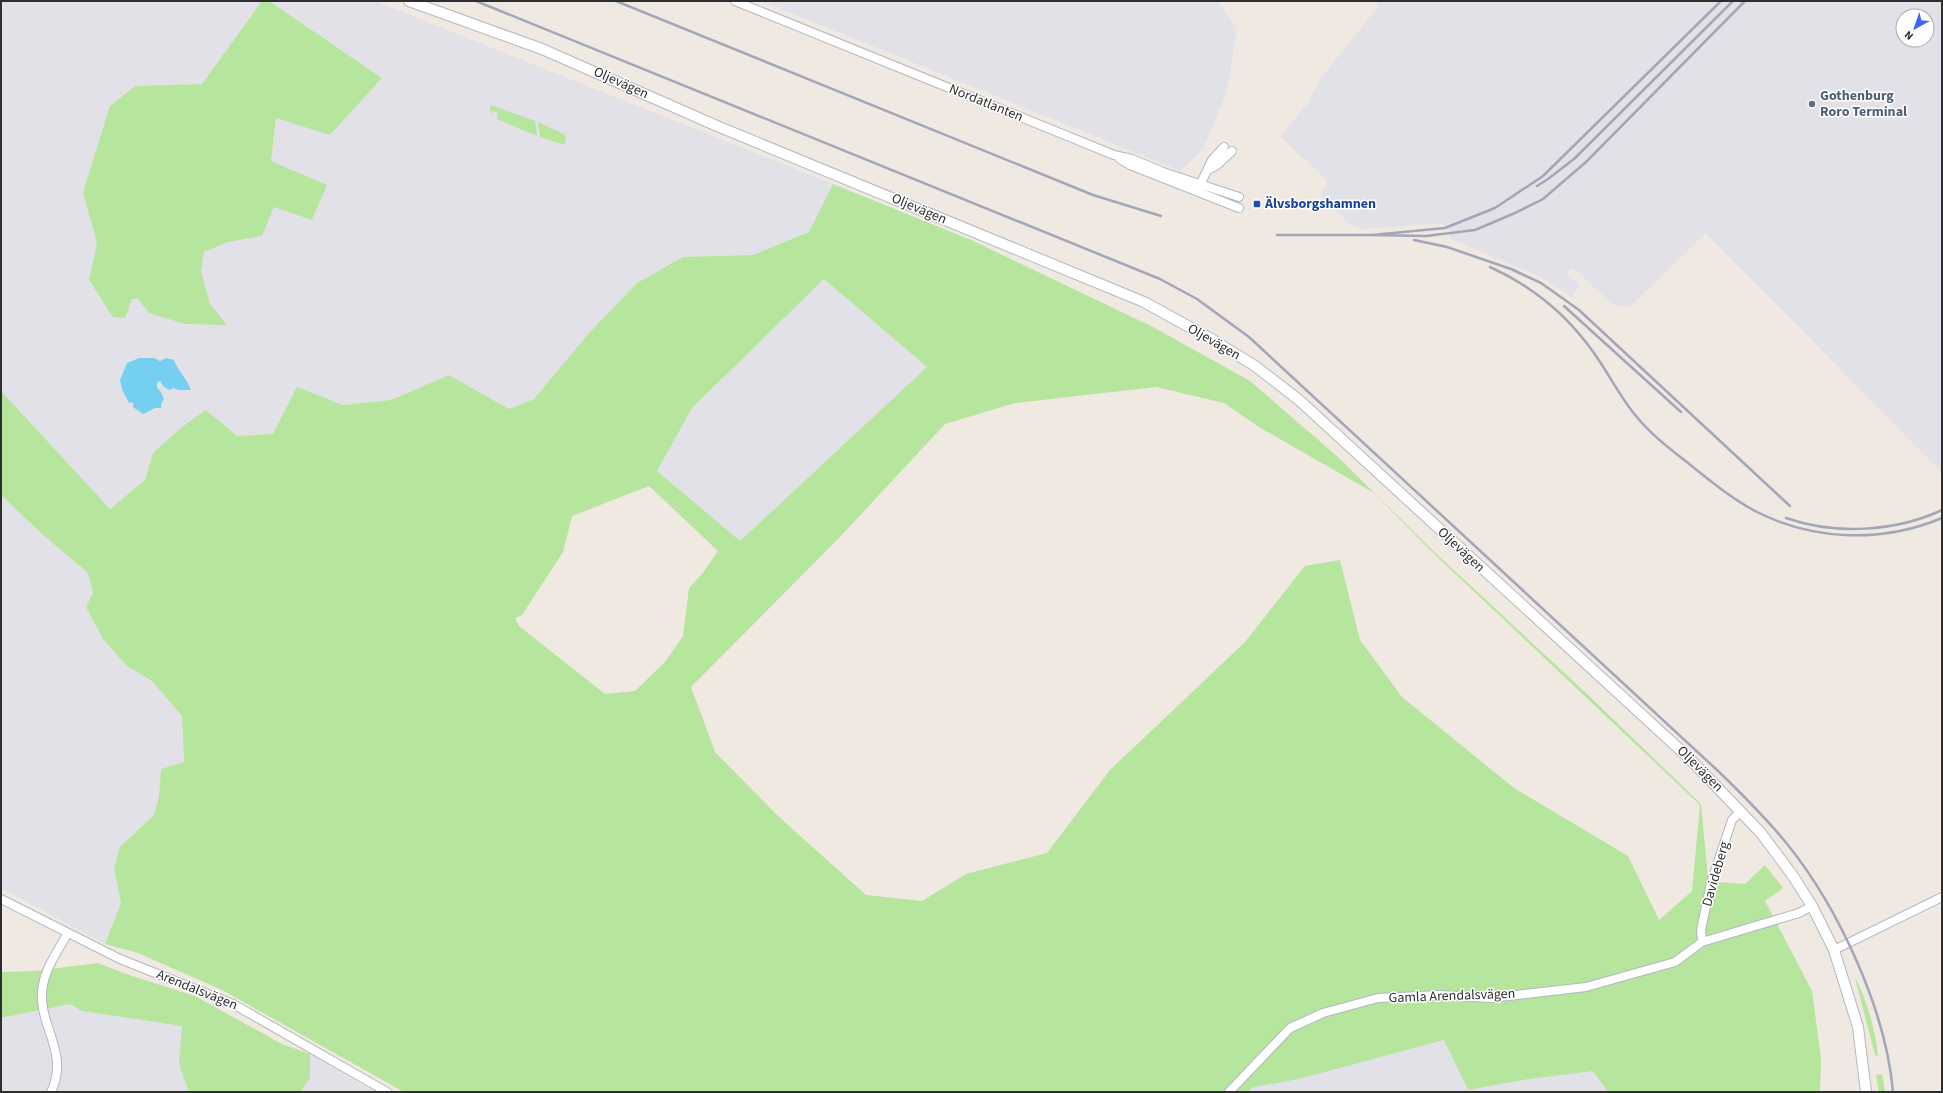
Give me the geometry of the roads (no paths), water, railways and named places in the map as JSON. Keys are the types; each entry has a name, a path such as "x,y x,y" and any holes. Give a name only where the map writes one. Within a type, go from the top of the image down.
{"street":[{"name":"Oljevägen","path":"409,1 542,49 717,126 1144,302 1219,343 1255,366 1299,400 1690,758 1761,833 1793,876 1812,906 1834,950 1858,1027 1866,1092"},
{"name":"Nordatlanten","path":"735,1 1114,155 1132,159 1163,172 1239,197"},
{"path":"1197,192 1212,160 1228,149"},
{"path":"1114,155 1130,165 1239,208"},
{"name":"Davideberg","path":"1702,942 1701,930 1711,883 1732,820 1741,811"},
{"path":"1834,950 1942,897"},
{"name":"Arendalsvägen","path":"1,899 120,959 233,1004 388,1092"},
{"name":"Gamla Arendalsvägen","path":"1229,1092 1290,1028 1323,1013 1378,998 1440,995 1490,998 1586,987 1675,962 1702,942 1799,913 1812,906"},
{"path":"51,1092 56,1080 58,1068 56,1052 43,1006 43,984 55,956 68,933"}],"water":[{"path":"139,358 154,358 160,361 166,358 174,360 191,390 179,390 173,388 170,390 164,387 160,381 157,382 157,388 161,392 164,399 161,404 161,408 155,408 143,414 133,407 133,402 129,403 122,389 120,380 127,363"}],"railway":[{"path":"476,1 1160,279 1197,299 1249,337 1717,770 1754,806 1780,835 1807,871 1825,899 1857,962 1881,1028 1889,1060 1893,1092"},
{"path":"616,1 1093,195 1161,216"},
{"path":"1721,1 1543,176 1495,208 1445,228 1372,235 1426,236 1475,230 1543,199 1586,162 1745,1"},
{"path":"1537,186 1574,159 1733,1"},
{"path":"1277,235 1376,235"},
{"path":"1414,240 1447,247 1511,269 1541,283 1579,310 1790,506"},
{"path":"1490,267 1535,293 1548,303 1573,327 1584,339 1630,409 1656,437 1732,497 1757,512 1779,522 1802,529 1849,535 1872,535 1896,532 1942,518"},
{"path":"1564,306 1681,412"},
{"path":"1786,518 1824,527 1865,529 1905,523 1942,510"}],"place":[{"name":"Gothenburg Roro Terminal","path":"1812,104"},
{"name":"Älvsborgshamnen","path":"1257,204"}]}
